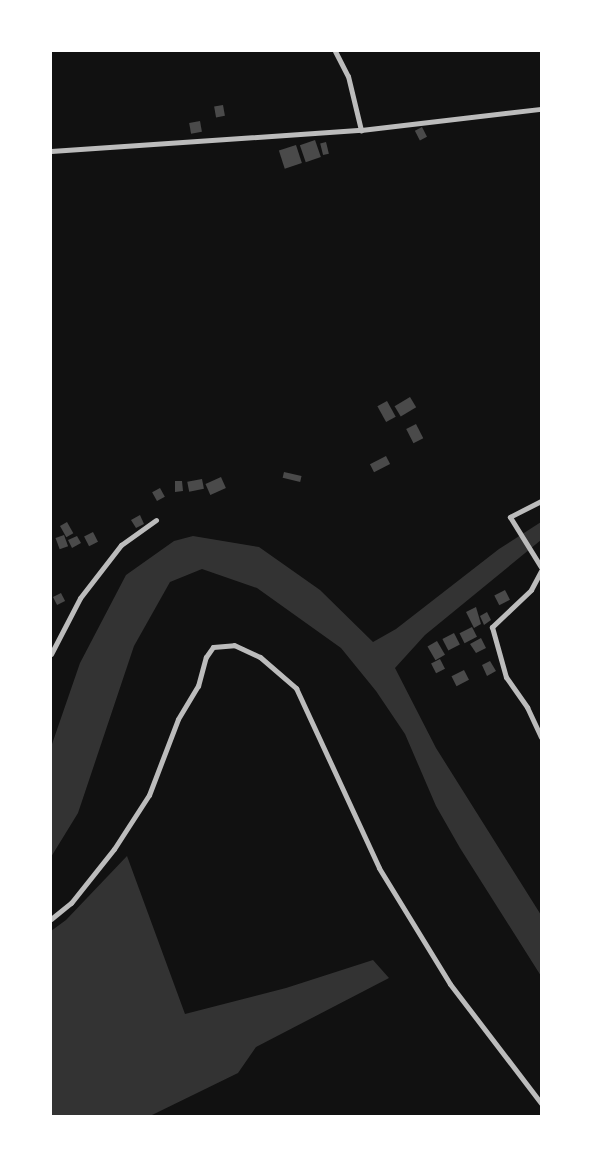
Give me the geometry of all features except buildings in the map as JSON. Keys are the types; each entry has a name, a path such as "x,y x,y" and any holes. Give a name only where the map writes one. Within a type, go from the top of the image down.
{"street":[{"path":"335,51 348,76 362,130"},
{"path":"51,151 362,130 541,109"},
{"path":"541,501 510,517 541,569 531,590 492,627 506,677 527,707 541,737"},
{"path":"51,654 80,598 121,545 156,520"},
{"path":"51,919 71,903 114,849 149,795 178,719 198,687 206,657 214,647 234,645 260,657 296,688 379,868 398,902 450,984 541,1103"}],"shaded area":[{"path":"541,522 541,540 425,635 395,668 436,748 541,915 541,976 436,806 405,734 376,691 341,648 257,588 202,569 170,582 134,646 78,813 51,857 51,747 80,663 126,575 174,541 193,536 259,547 320,590 373,642 396,629 499,549"},
{"path":"127,856 185,1014 286,988 373,960 389,978 256,1047 238,1073 150,1116 51,1116 51,931 66,920"}]}
